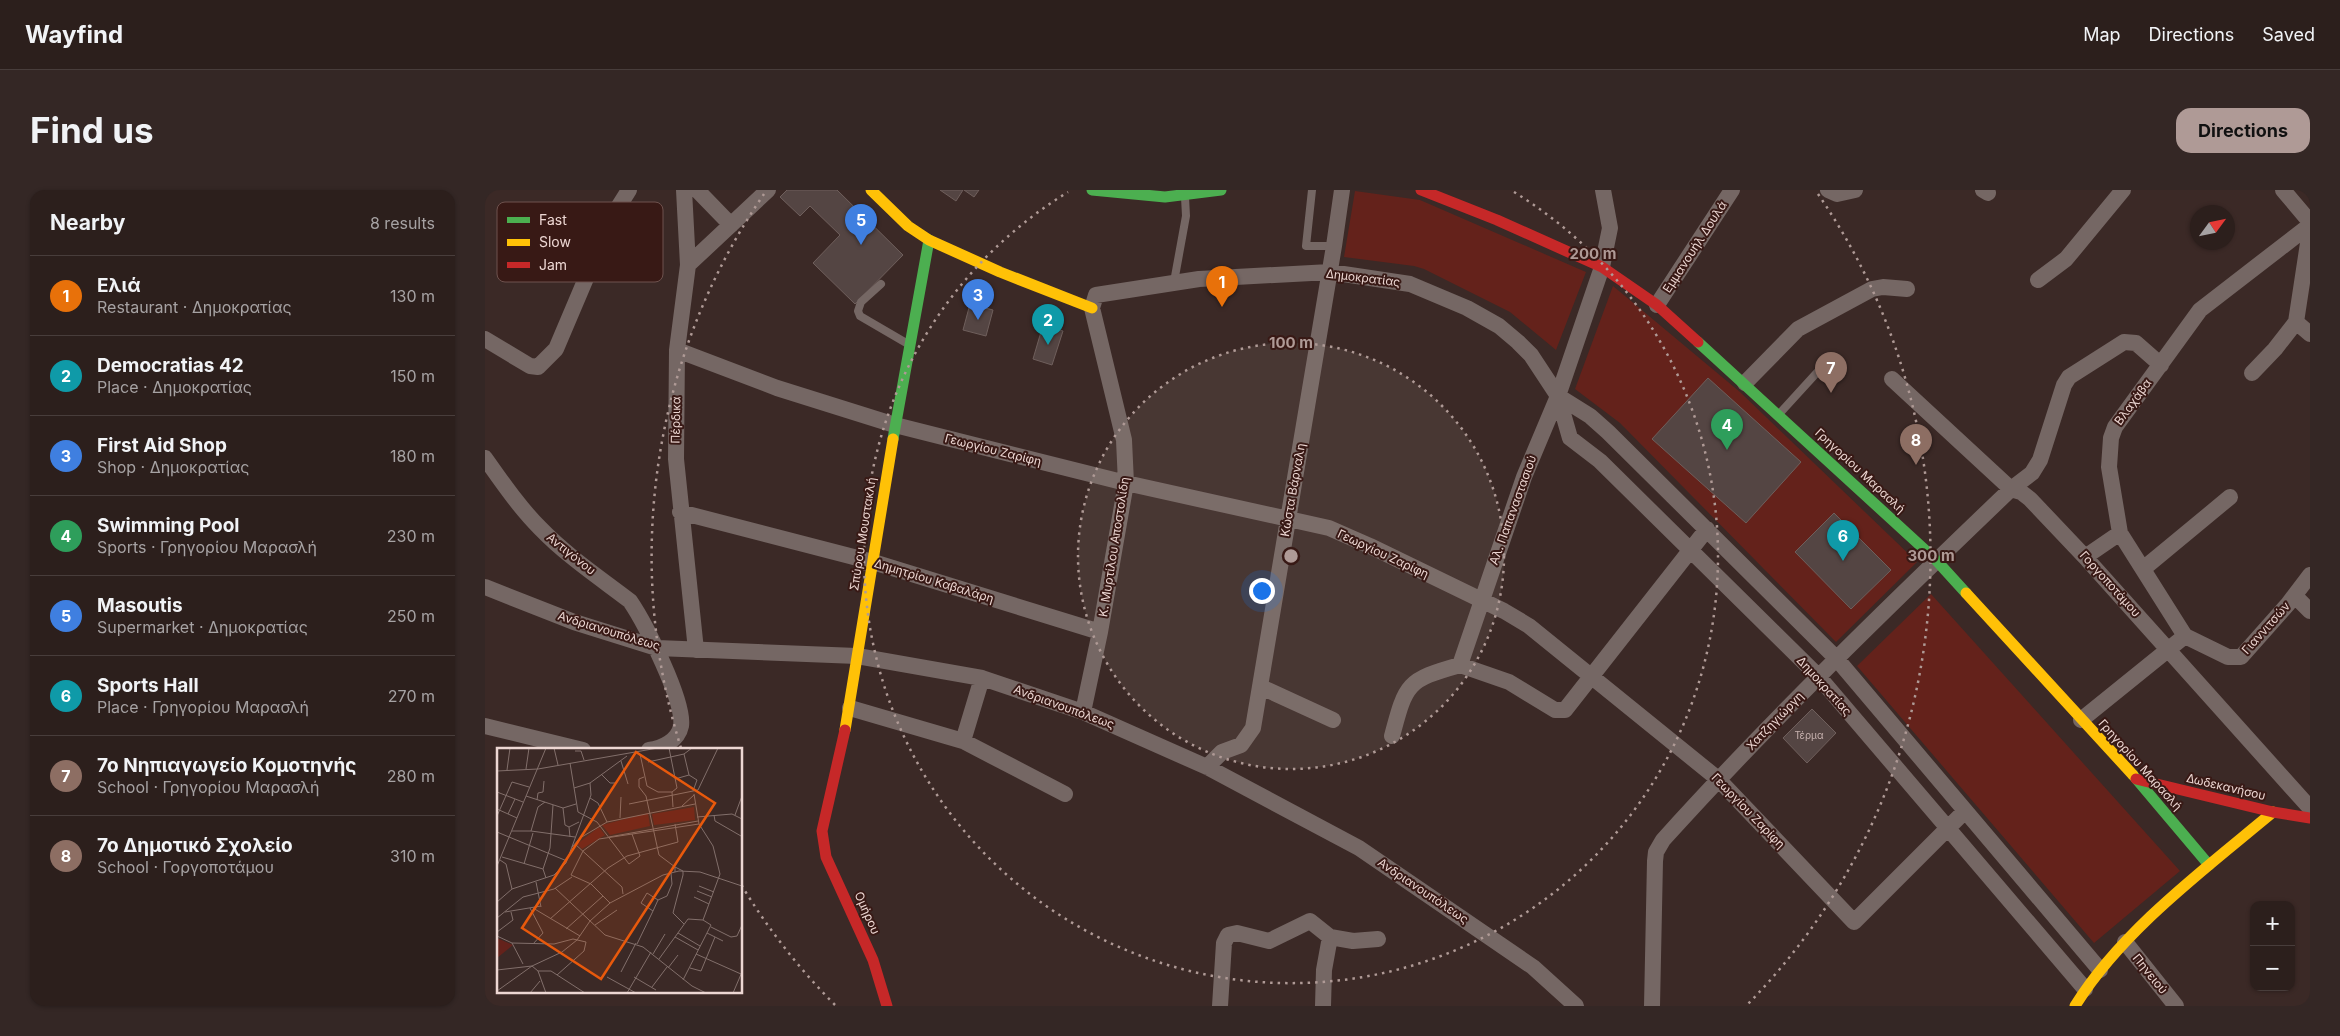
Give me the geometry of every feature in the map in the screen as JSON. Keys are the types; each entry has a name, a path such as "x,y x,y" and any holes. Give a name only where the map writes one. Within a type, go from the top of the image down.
{"street":[{"path":"621,202 629,190"},
{"name":"Πέρδικα","path":"685,190 688,265 677,350 676,459 680,512 696,650"},
{"path":"697,190 731,225"},
{"path":"688,265 768,190"},
{"path":"871,190 908,226 929,240 1000,272 1091,298"},
{"path":"1092,190 1165,197 1184,192 1221,190"},
{"name":"Κώστα Βάρναλη","path":"1207,767 1223,752 1241,745 1253,728 1330,272 1342,190"},
{"name":"Γρηγορίου Μαρασλή","path":"1421,190 1497,220 1602,267 1657,305 1745,383 1937,560 2136,779 2209,865"},
{"name":"Αλ. Παπαναστασιού","path":"1460,664 1524,477 1558,396 1602,267 1610,228 1603,190"},
{"name":"Εμμανουήλ Δουλά","path":"1657,305 1732,190"},
{"path":"1828,190 1837,194 1855,190"},
{"path":"2038,280 2066,259 2123,190"},
{"path":"2283,190 2310,223"},
{"name":"Βλαχάβα","path":"2185,636 2120,533 2109,467 2111,438 2123,415 2200,310 2310,223"},
{"path":"2252,373 2275,350 2296,322 2310,230"},
{"name":"Σπύρου Μουστακλή","path":"823,831 850,708 895,425 929,240"},
{"name":"Δημοκρατίας","path":"1091,298 1174,282 1330,272 1411,284 1467,308 1499,326 1531,355 1558,396 1571,438 1600,461 1818,676 2085,989"},
{"path":"485,339 530,366 538,367 556,349 584,282"},
{"path":"1745,383 1802,326 1872,289 1883,287 1907,289"},
{"name":"Κ. Μυρτίλου Αποστολίδη","path":"1083,712 1100,632 1127,483 1124,440 1091,298"},
{"path":"2296,322 2310,334"},
{"name":"Χατζηγιώργη","path":"1652,1006 1657,852 1663,840 1718,779 1836,658 2011,489 2037,467 2063,385 2072,374 2120,343 2128,341 2136,343 2161,365"},
{"name":"Γεωργίου Ζαρίφη","path":"677,350 777,388 895,425 1127,483 1329,528 1504,611 1529,626 1718,779 1854,922 1947,827"},
{"name":"Γοργοποτάμου","path":"1892,379 2011,489 2021,492 2031,499 2169,651 2303,789 2310,808"},
{"name":"Δημοκρατίας","path":"1558,396 1590,416 1608,432 1836,658 2100,970"},
{"name":"Αντιγόνου","path":"485,458 513,498 538,527 630,601 657,648 678,704 681,725 677,737 659,748"},
{"path":"2143,569 2229,497"},
{"name":"Δημητρίου Καβαλάρη","path":"680,512 873,562 1100,632"},
{"path":"1392,736 1399,708 1411,686 1426,674 1460,664 1509,682 1555,710 1565,710 1707,529"},
{"path":"2085,557 2120,533"},
{"name":"Γιαννιτσών","path":"2185,636 2228,657 2241,657 2295,596 2310,575"},
{"name":"Ανδριανουπόλεως","path":"485,586 574,622 657,648 857,656 982,678 1083,712 1207,767 1359,848 1533,967 1576,1006"},
{"path":"2295,596 2310,611"},
{"path":"2081,720 2169,651 2185,636"},
{"path":"963,740 982,678"},
{"path":"1261,687 1333,720"},
{"path":"850,708 963,740 1065,794"},
{"path":"485,726 575,748"},
{"name":"Δωδεκανήσου","path":"2136,779 2273,812 2310,818"},
{"path":"1947,827 1965,811"},
{"path":"2075,1006 2085,989 2125,942 2209,865 2273,812"},
{"name":"Ομήρου","path":"823,831 826,857 873,960 887,1006"},
{"path":"1220,1006 1224,943 1228,935 1237,933 1269,941 1310,921 1330,937 1353,941 1377,938"},
{"path":"1323,1006 1324,970 1330,937"},
{"name":"Πηνειού","path":"2125,942 2176,1006"}],"lane":[{"path":"1312,190 1306,246 1334,246"},
{"path":"1174,282 1186,216 1184,192"},
{"path":"881,284 861,302 858,311 860,316 909,345"},
{"path":"1779,414 1822,367"}],"shaded area":[{"path":"1355,191 1420,200 1586,272 1556,350 1510,312 1424,269 1344,257"},
{"path":"1613,286 1740,392 1917,562 1836,642 1620,423 1575,389"},
{"path":"1931,594 2180,871 2094,943 1857,666"}],"building":[{"path":"787,190 837,190 903,255 855,304 813,263 840,235 810,206 800,216 780,197"},
{"path":"940,190 963,190 956,201"},
{"path":"964,190 979,190 974,197"},
{"path":"970,304 993,310 986,336 963,330"},
{"path":"1043,325 1063,331 1052,365 1033,359"},
{"path":"1708,378 1801,462 1746,523 1652,439"},
{"path":"1834,513 1891,570 1851,609 1795,552"},
{"path":"1812,709 1836,733 1807,763 1783,738"}],"traffic: fast":[{"path":"1092,190 1165,197 1221,190"},
{"path":"893,439 929,240"},
{"path":"1698,342 1936,560 1966,593"},
{"path":"2133,775 2209,865"}],"traffic: slow":[{"path":"871,190 908,226 929,240 1000,272 1092,308"},
{"path":"845,730 893,439"},
{"path":"1966,593 2133,775"},
{"path":"2075,1006 2094,978 2140,926 2193,878 2273,812"}],"traffic: jam":[{"path":"1421,190 1497,220 1602,267 1657,305 1698,342"},
{"path":"845,730 822,831 826,857 873,960 887,1006"},
{"path":"2136,779 2273,812 2310,818"}],"place":[{"name":"Masoutis","path":"861,245"},
{"name":"Ελιά","path":"1222,307"},
{"name":"First Aid Shop","path":"978,320"},
{"name":"Democratias 42","path":"1048,345"},
{"name":"7ο Νηπιαγωγείο Κομοτηνής","path":"1831,393"},
{"name":"Swimming Pool","path":"1727,450"},
{"name":"7ο Δημοτικό Σχολείο","path":"1916,465"},
{"name":"Sports Hall","path":"1843,561"}]}
